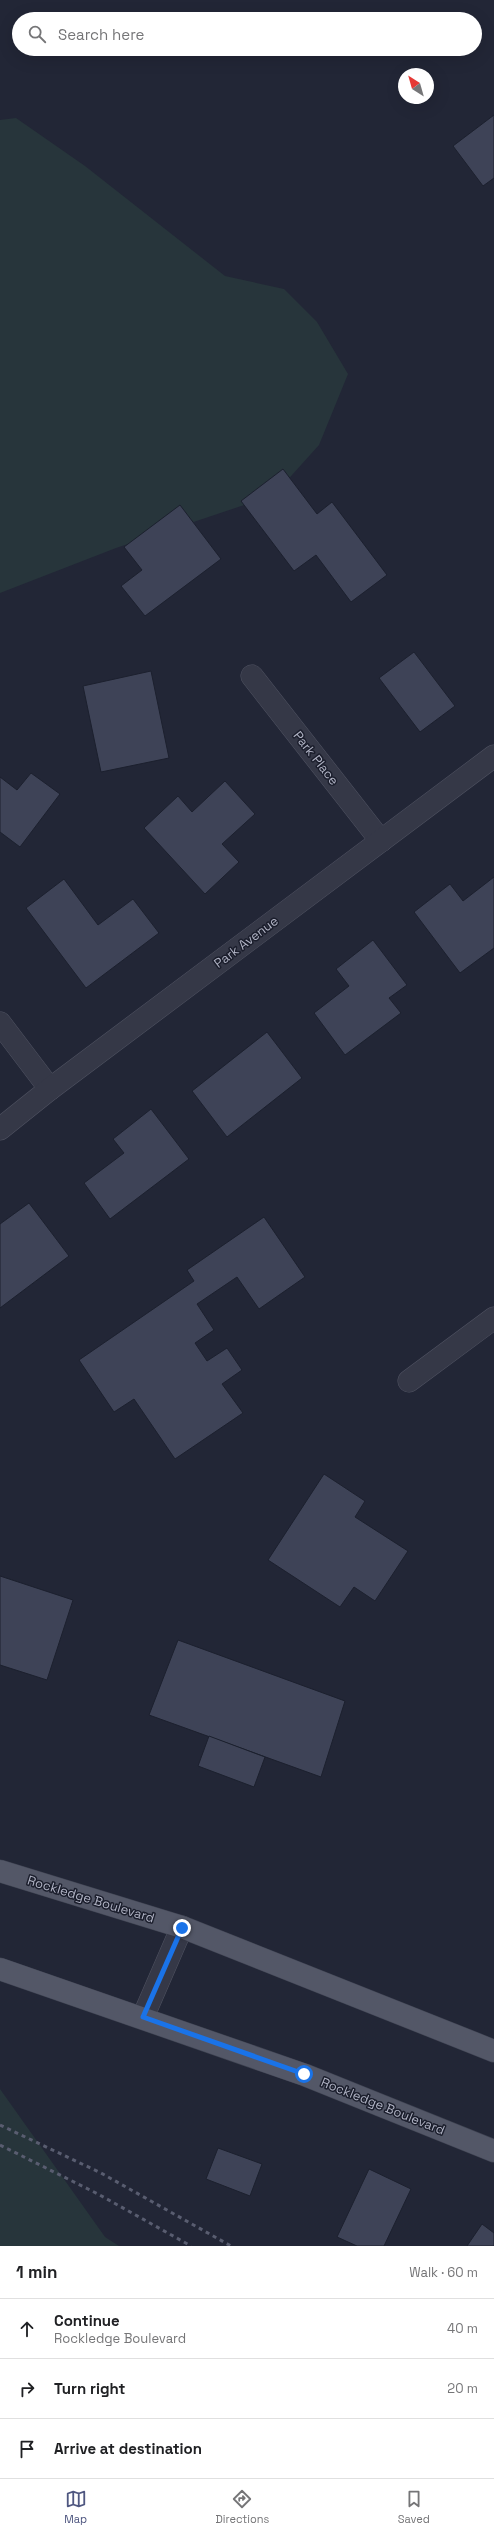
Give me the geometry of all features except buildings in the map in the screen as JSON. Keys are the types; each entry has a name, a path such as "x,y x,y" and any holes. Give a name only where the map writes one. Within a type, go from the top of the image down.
{"main road":[{"name":"Rockledge Boulevard","path":"0,1871 182,1928 494,2051"},
{"name":"Rockledge Boulevard","path":"0,1969 143,2017 304,2074 494,2151"}],"street":[{"name":"Park Place","path":"252,676 381,841"},
{"name":"Park Avenue","path":"0,1129 50,1089 494,756"},
{"path":"0,1023 50,1089"},
{"path":"409,1381 494,1318"},
{"path":"143,2017 182,1928"}],"shaded area":[{"path":"16,118 85,166 225,276 284,289 317,322 348,374 319,445 274,495 116,548 0,593 0,120"},
{"path":"0,2089 105,2237 119,2246 0,2246"}],"railway":[{"path":"0,2125 101,2173 231,2246"},
{"path":"0,2145 98,2194 191,2246"}],"route":[{"path":"182,1928 143,2017 304,2074"}]}
